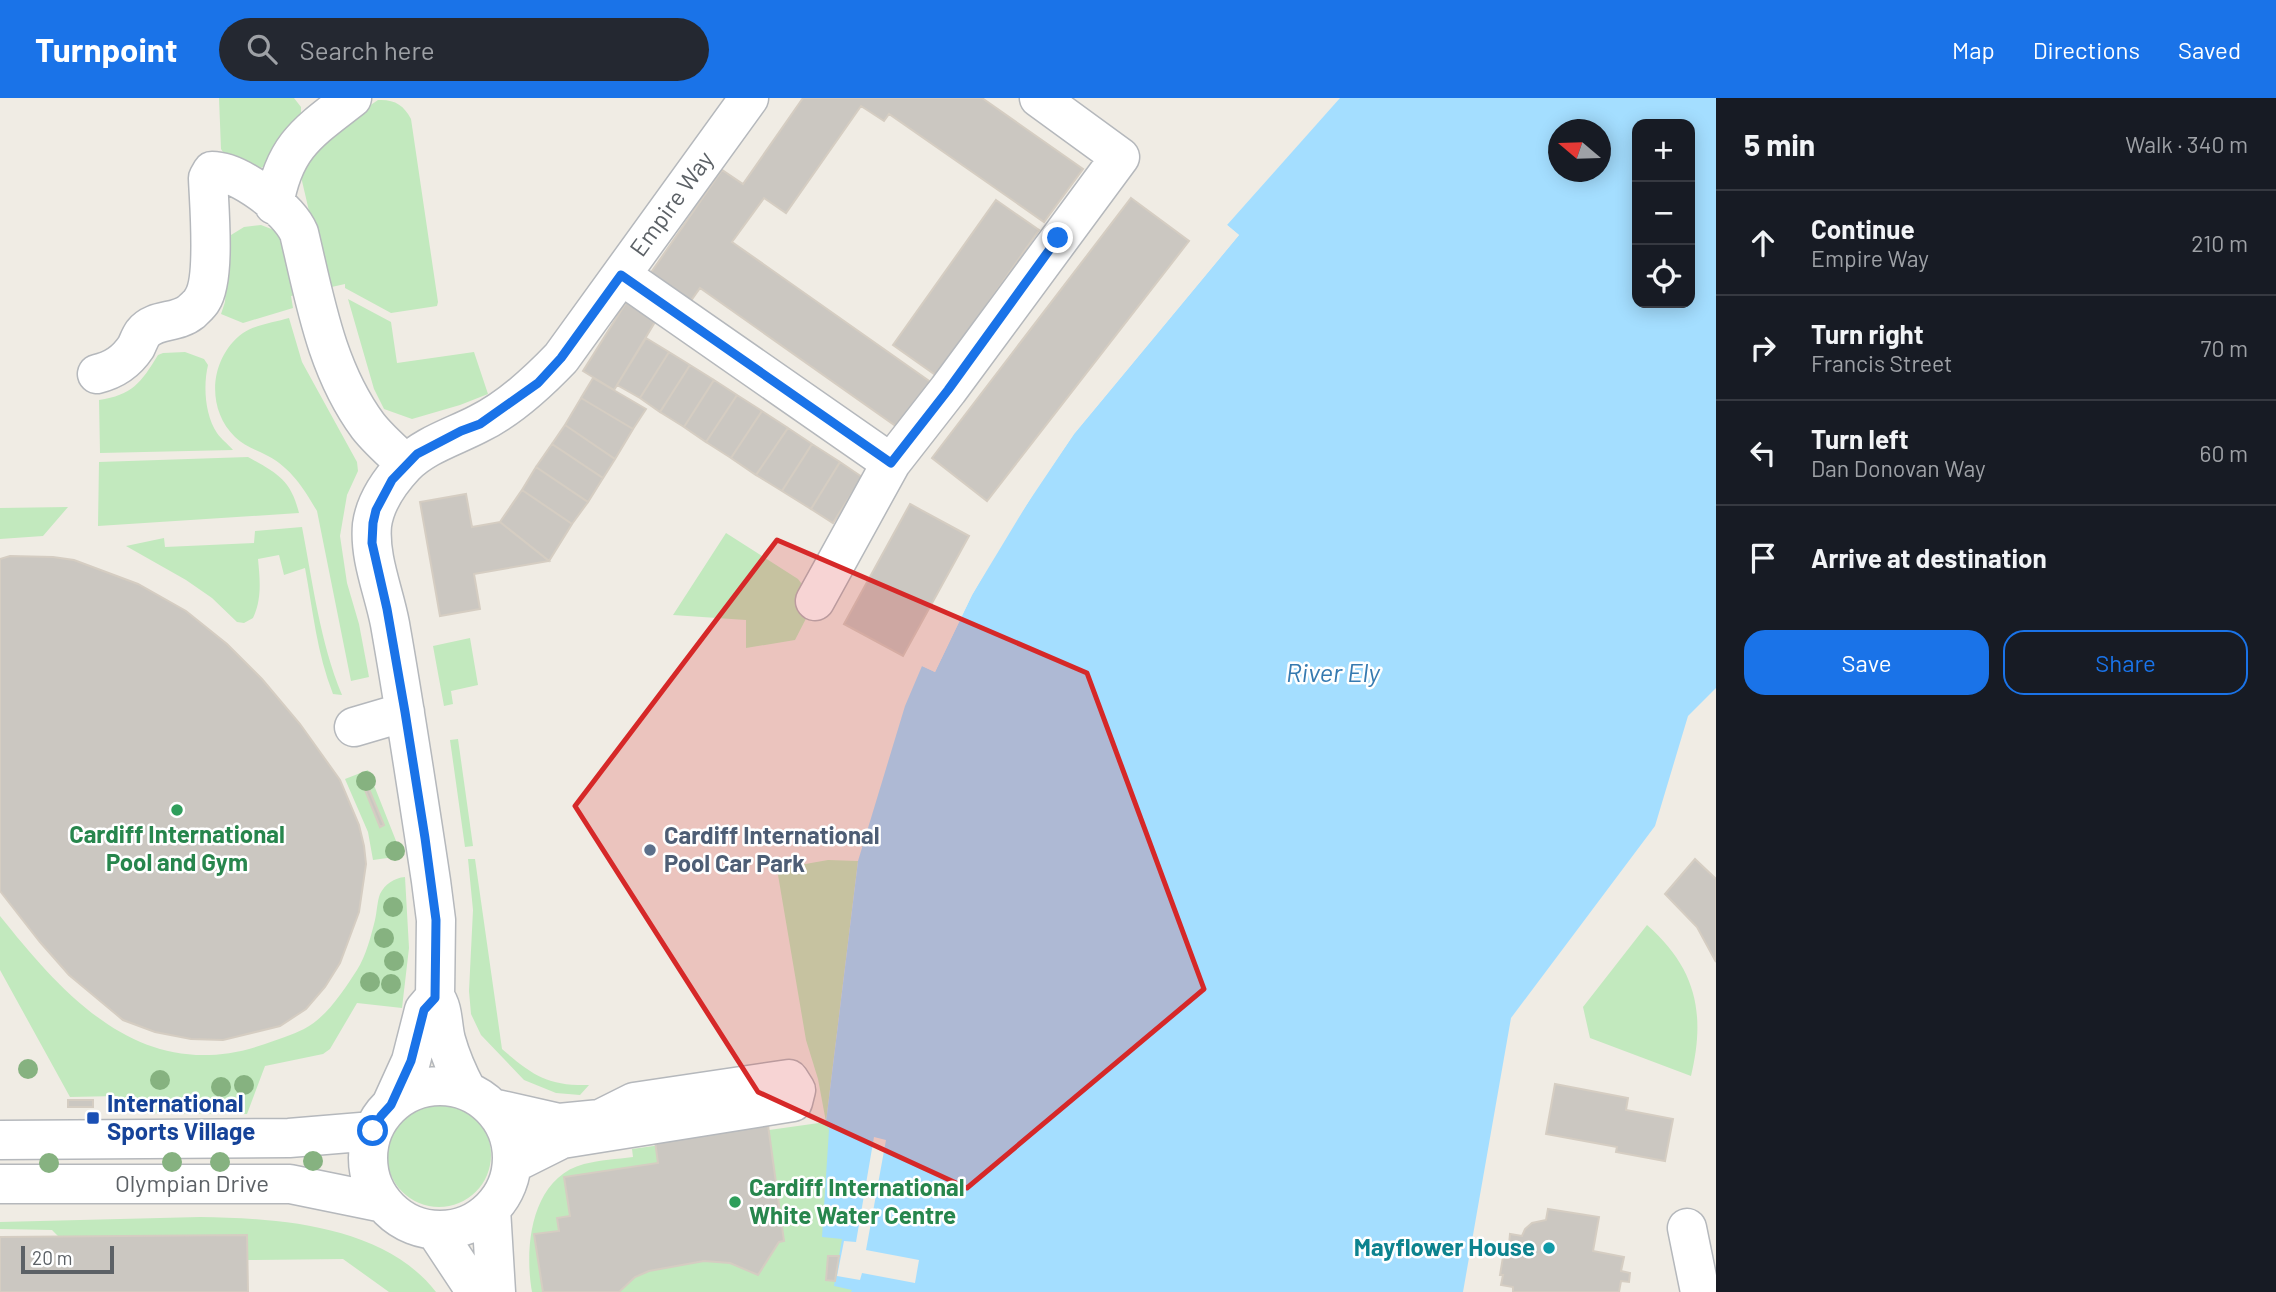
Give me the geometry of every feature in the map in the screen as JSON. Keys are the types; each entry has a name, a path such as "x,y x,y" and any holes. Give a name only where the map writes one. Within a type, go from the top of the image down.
{"street":[{"path":"274,205 283,171 302,138 352,98"},
{"name":"Empire Way","path":"479,1099 454,1067 440,1004 435,998 436,920 405,712 372,543 376,510 392,480 406,464 428,447 480,424 538,383 561,358 749,98"},
{"path":"815,601 891,463 1120,156 1038,98"},
{"path":"97,374 122,364 144,332 158,322 178,320 203,300 209,275 210,233 236,210 274,205 294,220 321,327 341,379 367,424 406,464"},
{"path":"621,275 891,463"},
{"path":"354,727 405,712"},
{"name":"Empire Way","path":"382,1118 411,1061 424,1010 435,998"},
{"path":"479,1099 504,1124 510,1144 512,1164 501,1196 491,1209 474,1222 456,1229 415,1227 397,1217 383,1203 373,1187 368,1168 368,1149 382,1118 414,1090 440,1086 559,1123 600,1119 634,1102 789,1079 796,1090 793,1102 562,1139 512,1164"},
{"name":"Olympian Drive","path":"0,1140 289,1138 382,1118"},
{"name":"Olympian Drive","path":"0,1184 290,1184 383,1203"},
{"path":"491,1209 496,1292"},
{"path":"1687,1228 1700,1292"},
{"path":"435,1230 476,1292"}],"highlighted area":[{"path":"777,540 1087,673 1204,989 967,1188 758,1092 575,806"}],"green space":[{"path":"219,98 294,98 301,107 301,113 271,162 251,174 227,158 221,149"},
{"path":"378,100 398,104 411,119 437,306 391,313 345,288 345,284 327,288 302,181 304,168 310,156 330,134"},
{"path":"261,225 286,238 300,294 291,296 293,308 243,323 221,314 225,302 228,248 231,235 244,227"},
{"path":"348,299 391,322 397,363 474,352 488,394 412,419 384,409 374,389"},
{"path":"289,318 302,362 357,462 358,471 347,495 340,536 347,583 359,624 369,677 351,681 317,511 302,487 284,467 235,437 225,425 216,398 218,369 232,343 248,330"},
{"path":"185,352 204,359 208,365 205,391 210,418 217,433 233,450 100,453 99,400 128,391 141,380 158,355"},
{"path":"248,457 267,468 287,485 299,513 98,526 99,462"},
{"path":"68,507 43,536 0,539 0,508"},
{"path":"302,527 323,634 342,695 333,694 323,663 305,568 284,575 279,555 258,559 258,604 253,618 244,623 237,622 212,598 186,580 126,546 164,538 165,547 254,543 255,531"},
{"path":"726,533 798,579 815,601 795,640 746,648 746,620 673,615"},
{"path":"470,638 478,685 451,691 453,704 444,706 433,646"},
{"path":"458,739 473,846 465,847 450,740"},
{"path":"368,770 402,856 373,860 368,832 345,779"},
{"path":"468,859 475,859 502,1049 522,1066 541,1077 562,1083 589,1085 580,1095 556,1093 524,1080 481,1035 471,1014 469,991 473,910"},
{"path":"828,860 858,861 826,1122 818,1079 806,1040 777,869"},
{"path":"405,877 409,948 402,1008 357,1003 330,1049 323,1054 265,1066 247,1114 134,1113 117,1096 70,1097 0,970 0,916 53,978 82,1005 113,1028 146,1044 183,1054 222,1054 290,1035 320,1018 341,994 366,952 382,890 390,882"},
{"path":"1647,925 1677,958 1693,993 1697,1032 1691,1076 1590,1038 1583,1007"},
{"path":"439,1103 459,1107 476,1118 487,1135 491,1155 487,1175 476,1192 459,1203 439,1207 419,1203 402,1192 391,1175 387,1155 391,1135 402,1118 419,1107"},
{"name":"Cardiff International White Water Centre","path":"826,1122 903,1292 532,1292 529,1255 535,1216 552,1184 566,1172 584,1164 633,1157 632,1149"},
{"path":"200,1217 295,1224 359,1239 388,1252 414,1270 436,1292 389,1292 343,1259 247,1260 246,1235 59,1237 52,1230 0,1229 0,1222"}],"water":[{"name":"River Ely","path":"1340,98 1716,98 1716,688 1688,716 1655,826 1511,1018 1463,1292 851,1292 852,1290 834,1286 842,1239 822,1237 829,1130 826,1122 858,861 905,706 922,666 935,672 972,595 1035,491 1074,434 1239,235 1227,225"}],"pier":[{"path":"1227,225 1239,235 1074,434 1007,534 972,595 935,672 922,666 924,663 933,667 969,593 1032,489 1071,432 1234,235 1225,228"},
{"path":"874,1137 886,1140 866,1250 919,1260 915,1283 862,1273 860,1280 837,1276 844,1241 856,1242"}],"building":[{"path":"803,98 982,98 1083,169 1044,222 889,114 884,121 861,106 786,213 764,198 732,242 932,383 900,429 700,288 690,302 650,274 722,170 743,184"},
{"path":"1131,198 1189,241 987,501 932,458"},
{"path":"996,200 1039,230 937,376 893,345"},
{"path":"629,298 658,317 614,390 583,371"},
{"path":"646,338 669,352 640,398 617,385"},
{"path":"669,352 690,365 660,412 640,398"},
{"path":"690,365 714,380 684,427 660,412"},
{"path":"593,378 646,409 633,429 581,398"},
{"path":"714,380 737,395 706,442 684,427"},
{"path":"737,395 762,411 731,458 706,442"},
{"path":"581,398 633,429 615,459 565,425"},
{"path":"762,411 788,428 756,475 731,458"},
{"path":"565,425 615,459 603,478 552,444"},
{"path":"788,428 812,444 782,491 756,475"},
{"path":"552,444 603,478 588,502 536,467"},
{"path":"812,444 840,462 811,509 782,491"},
{"path":"840,462 862,477 833,523 811,509"},
{"path":"536,467 588,502 572,524 522,490"},
{"path":"522,490 572,524 549,561 500,522"},
{"path":"466,494 472,527 500,522 549,561 474,574 480,609 440,616 420,502"},
{"path":"910,504 969,536 903,656 844,624"},
{"name":"Cardiff International Pool and Gym","path":"10,556 74,560 138,584 186,611 227,644 262,679 300,724 340,780 359,825 364,846 366,864 359,912 340,963 325,987 306,1009 280,1026 223,1040 191,1039 155,1032 123,1020 69,975 0,891 0,559"},
{"path":"368,787 384,825 380,827 365,790"},
{"path":"1695,859 1716,879 1716,962 1697,927 1665,894"},
{"path":"1555,1084 1628,1098 1626,1110 1673,1119 1665,1161 1616,1152 1617,1147 1546,1134"},
{"path":"68,1100 93,1100 93,1107 68,1107"},
{"name":"Cardiff International White Water Centre","path":"768,1125 784,1241 779,1242 758,1275 730,1263 704,1261 649,1271 635,1277 619,1292 543,1292 534,1234 559,1231 557,1218 570,1216 564,1177 658,1163 655,1141"},
{"name":"Mayflower House","path":"1548,1209 1599,1217 1593,1251 1624,1257 1621,1271 1630,1273 1629,1282 1621,1281 1619,1292 1513,1292 1513,1287 1501,1285 1505,1245 1509,1245 1510,1234 1522,1236 1532,1223 1546,1220"},
{"path":"247,1235 248,1292 0,1292 0,1237"},
{"path":"828,1256 839,1256 835,1281 826,1280"}],"place":[{"name":"Cardiff International Pool and Gym","path":"177,810"},
{"name":"Cardiff International Pool Car Park","path":"650,850"},
{"name":"International Sports Village","path":"93,1118"},
{"name":"Cardiff International White Water Centre","path":"735,1202"},
{"name":"Mayflower House","path":"1549,1248"}],"route":[{"path":"373,1131 391,1105 411,1061 424,1010 435,998 436,920 425,838 387,609 372,543 376,510 392,480 417,454 480,424 538,383 561,358 621,275 891,463 948,390 1058,238"}]}
